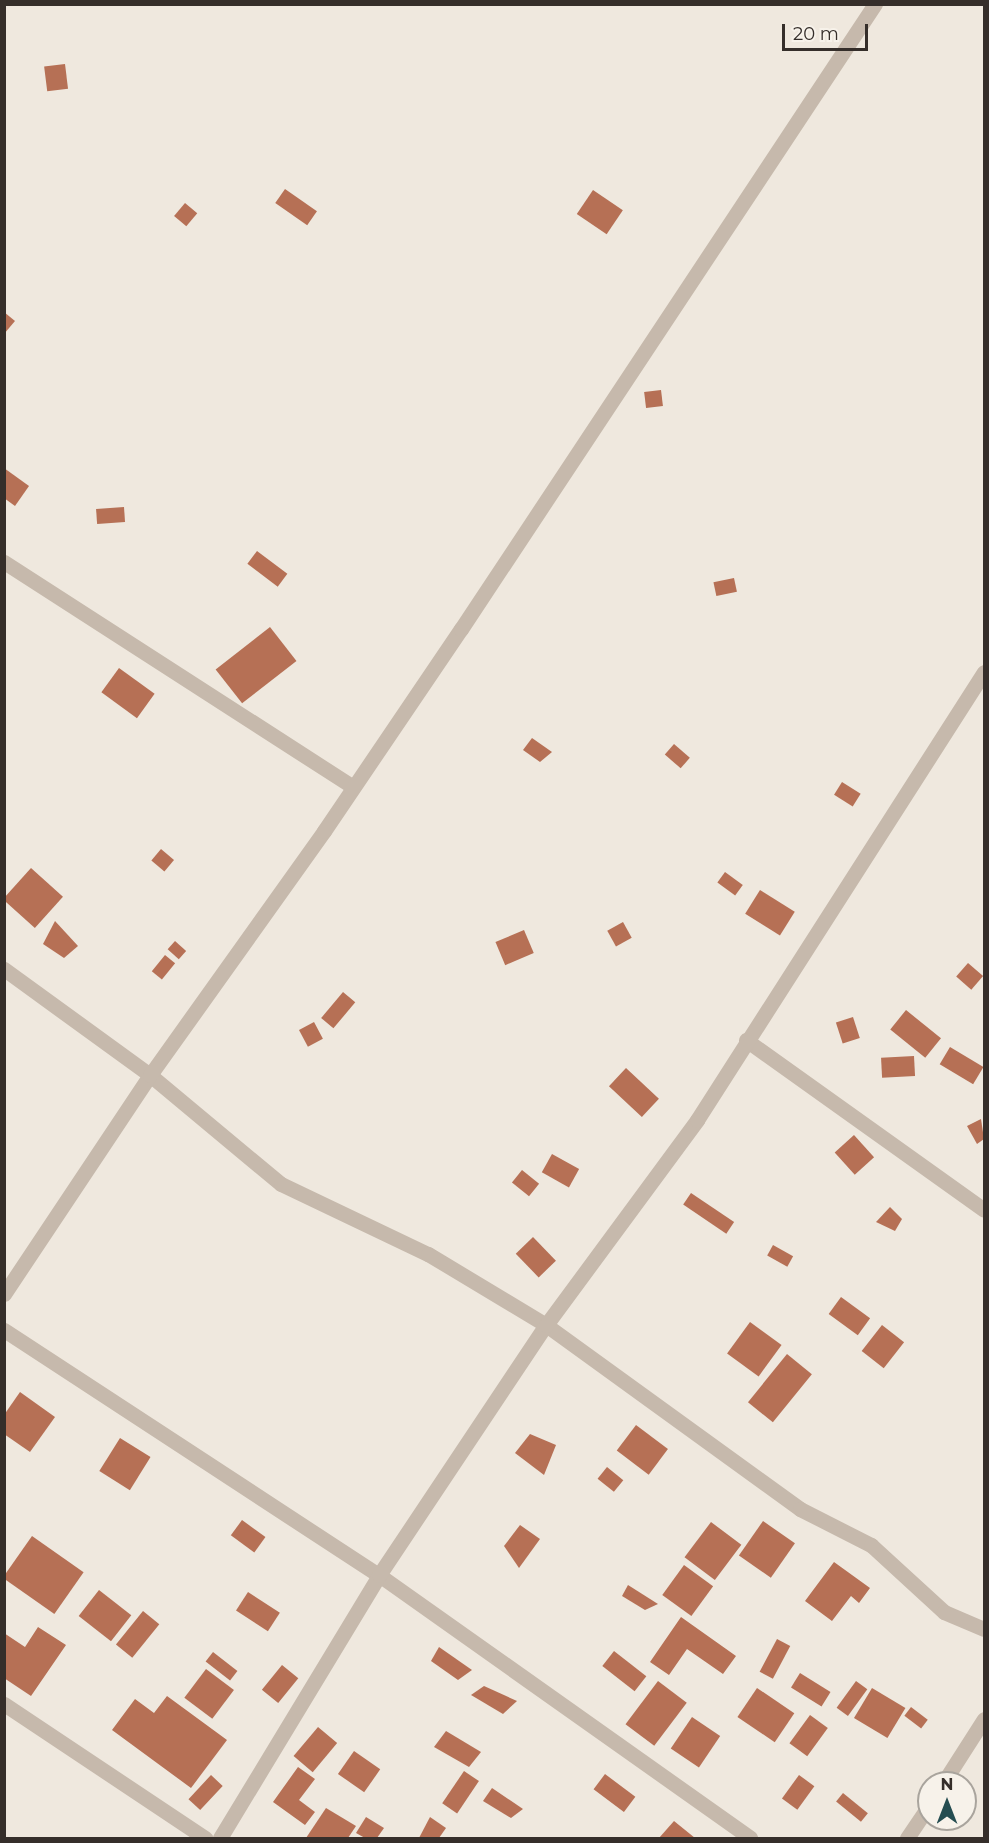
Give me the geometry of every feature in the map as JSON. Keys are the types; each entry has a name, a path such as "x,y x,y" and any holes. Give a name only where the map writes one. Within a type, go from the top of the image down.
{"street":[{"path":"4,1294 150,1075 353,787 875,4"},
{"path":"4,562 353,787"},
{"path":"220,1839 379,1575 546,1325 697,1120 746,1040 984,672"},
{"path":"4,969 150,1075 281,1184 428,1254 546,1325 800,1509 871,1545 944,1612 984,1629"},
{"path":"746,1040 984,1210"},
{"path":"4,1330 379,1575 750,1839"},
{"path":"4,1704 205,1839"},
{"path":"951,1771 984,1719"},
{"path":"907,1839 917,1824"}],"building":[{"path":"65,64 68,89 47,91 44,67"},
{"path":"285,189 317,211 307,225 275,203"},
{"path":"593,190 623,210 607,234 577,214"},
{"path":"185,203 197,213 186,226 174,216"},
{"path":"4,312 15,321 4,334"},
{"path":"661,390 663,406 646,408 644,392"},
{"path":"4,468 29,486 15,506 4,498"},
{"path":"124,507 125,522 97,524 96,509"},
{"path":"257,551 287,574 278,587 247,564"},
{"path":"734,578 737,592 716,596 713,582"},
{"path":"270,627 296,661 242,703 216,669"},
{"path":"119,668 155,694 137,718 101,692"},
{"path":"532,738 552,752 540,762 523,750"},
{"path":"674,744 690,758 681,768 665,755"},
{"path":"842,782 861,794 853,806 834,795"},
{"path":"161,849 174,860 164,871 151,860"},
{"path":"31,868 63,897 35,928 4,900"},
{"path":"725,872 743,885 735,895 717,883"},
{"path":"760,890 795,912 780,935 745,914"},
{"path":"55,921 78,946 64,958 43,944"},
{"path":"623,922 632,938 616,946 607,931"},
{"path":"524,930 534,953 505,965 495,942"},
{"path":"175,941 186,951 179,959 168,949"},
{"path":"165,955 175,963 162,980 152,971"},
{"path":"968,963 983,976 971,990 956,977"},
{"path":"343,992 355,1002 333,1028 321,1018"},
{"path":"906,1010 941,1038 925,1058 890,1029"},
{"path":"853,1017 860,1038 843,1043 836,1023"},
{"path":"314,1022 323,1039 308,1047 299,1030"},
{"path":"950,1047 983,1067 973,1084 940,1064"},
{"path":"914,1056 915,1076 882,1078 881,1058"},
{"path":"626,1068 659,1099 642,1117 609,1086"},
{"path":"981,1119 984,1139 977,1144 967,1126"},
{"path":"854,1135 874,1157 855,1175 835,1152"},
{"path":"552,1154 579,1169 569,1187 542,1172"},
{"path":"522,1170 539,1184 529,1196 512,1182"},
{"path":"691,1193 734,1222 726,1234 683,1205"},
{"path":"890,1207 902,1219 895,1231 876,1222"},
{"path":"533,1237 556,1261 539,1277 516,1254"},
{"path":"773,1245 793,1256 787,1267 767,1255"},
{"path":"841,1297 870,1318 858,1335 829,1314"},
{"path":"750,1322 782,1345 759,1376 727,1354"},
{"path":"882,1325 904,1342 884,1368 862,1351"},
{"path":"787,1354 812,1374 773,1422 748,1402"},
{"path":"20,1392 55,1417 30,1452 4,1434 4,1415"},
{"path":"636,1425 668,1449 649,1475 617,1451"},
{"path":"530,1434 556,1445 544,1475 515,1453"},
{"path":"120,1438 151,1457 130,1490 99,1471"},
{"path":"607,1467 623,1480 614,1492 598,1479"},
{"path":"242,1520 265,1537 254,1552 231,1535"},
{"path":"763,1521 795,1543 771,1578 739,1555"},
{"path":"711,1522 741,1545 715,1580 685,1557"},
{"path":"520,1525 540,1539 519,1568 504,1546"},
{"path":"32,1536 84,1572 54,1614 4,1579"},
{"path":"834,1562 870,1588 859,1603 851,1596 832,1621 805,1601"},
{"path":"684,1565 713,1586 691,1616 662,1595"},
{"path":"628,1585 658,1604 645,1610 622,1596"},
{"path":"99,1590 131,1615 111,1641 79,1616"},
{"path":"248,1592 280,1613 268,1631 236,1610"},
{"path":"143,1611 159,1624 132,1658 116,1644"},
{"path":"681,1617 736,1656 723,1674 687,1649 669,1675 650,1662"},
{"path":"38,1627 66,1645 31,1696 4,1678 4,1633 25,1647"},
{"path":"777,1639 790,1646 773,1679 760,1672"},
{"path":"439,1647 472,1670 458,1680 431,1661"},
{"path":"614,1651 646,1676 635,1691 602,1666"},
{"path":"213,1652 237,1671 230,1681 206,1661"},
{"path":"282,1665 298,1678 278,1703 262,1690"},
{"path":"206,1669 234,1690 212,1719 184,1698"},
{"path":"800,1673 831,1692 822,1706 791,1687"},
{"path":"658,1681 687,1703 654,1746 626,1724"},
{"path":"856,1681 867,1689 848,1716 837,1708"},
{"path":"484,1686 517,1701 503,1714 471,1695"},
{"path":"757,1688 794,1713 775,1742 737,1717"},
{"path":"872,1688 905,1708 887,1738 854,1718"},
{"path":"167,1696 227,1740 191,1788 112,1730 135,1699 154,1713"},
{"path":"911,1707 928,1720 921,1728 904,1716"},
{"path":"810,1715 828,1728 807,1756 789,1743"},
{"path":"692,1717 720,1736 699,1768 671,1749"},
{"path":"318,1727 337,1743 313,1772 294,1756"},
{"path":"446,1731 481,1752 469,1767 434,1747"},
{"path":"354,1751 380,1769 364,1792 338,1774"},
{"path":"298,1767 315,1779 299,1800 315,1812 305,1825 273,1802"},
{"path":"464,1771 479,1781 457,1813 442,1803"},
{"path":"605,1774 635,1797 624,1812 594,1789"},
{"path":"211,1775 223,1786 200,1810 188,1799"},
{"path":"799,1775 814,1786 797,1810 782,1798"},
{"path":"492,1788 523,1809 511,1818 483,1801"},
{"path":"843,1793 868,1813 861,1822 836,1802"},
{"path":"326,1808 356,1826 348,1838 306,1838"},
{"path":"366,1817 384,1828 377,1838 365,1838 356,1833"},
{"path":"430,1817 446,1828 439,1838 419,1838"},
{"path":"674,1821 695,1838 659,1838"}]}
